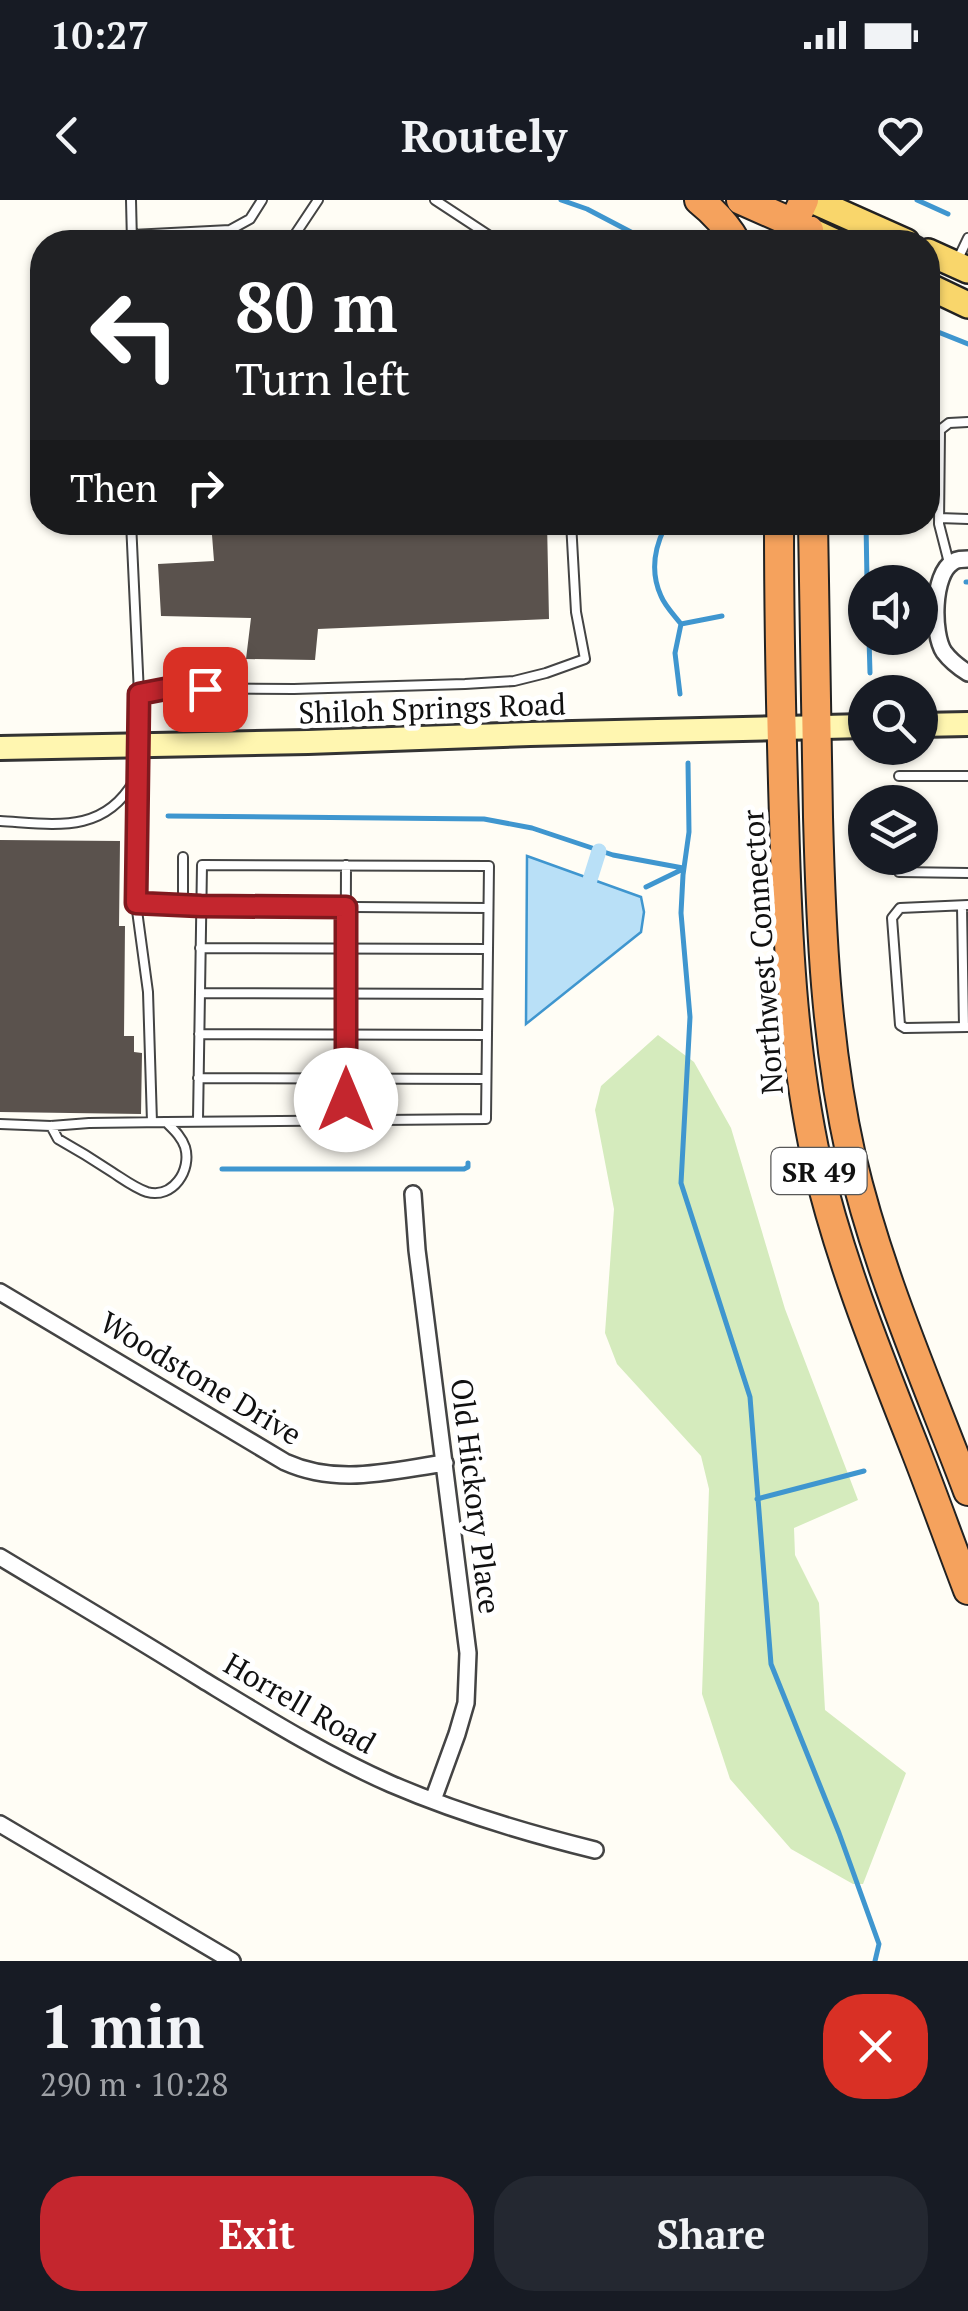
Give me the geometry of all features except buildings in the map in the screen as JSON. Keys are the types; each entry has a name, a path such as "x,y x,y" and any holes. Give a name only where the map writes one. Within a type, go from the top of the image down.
{"highway":[{"path":"699,200 729,230"},
{"path":"741,200 803,220"},
{"name":"Northwest Connector","path":"779,535 788,950 798,1052 818,1165 857,1297 968,1590"},
{"name":"Northwest Connector","path":"813,535 822,947 841,1106 878,1254 968,1491"}],"main road":[{"path":"803,220 850,230"},
{"path":"940,291 968,304"}],"street":[{"path":"938,590 950,564 968,558"},
{"path":"938,643 968,673"},
{"path":"938,725 968,724"},
{"name":"Shiloh Springs Road","path":"5,750 848,726"},
{"name":"Old Hickory Place","path":"412,1194 468,1653 466,1702 433,1800"},
{"name":"Woodstone Drive","path":"0,1292 301,1469 343,1476 445,1464"},
{"name":"Horrell Road","path":"0,1557 277,1724 365,1772 433,1800 594,1850"},
{"path":"0,1824 232,1961"}],"lane":[{"path":"131,200 132,230"},
{"path":"230,230 250,219 262,200"},
{"path":"298,230 318,200"},
{"path":"436,200 481,230"},
{"path":"962,268 968,238"},
{"path":"940,430 949,423 968,422"},
{"path":"940,518 968,518"},
{"path":"940,527 950,564"},
{"path":"132,535 139,694 136,903 148,992 152,1122"},
{"path":"139,694 170,688 294,689 514,681 586,659 576,612 571,535"},
{"path":"899,776 968,776"},
{"path":"0,821 88,821 110,809 137,777"},
{"path":"182,857 183,906"},
{"path":"0,1124 486,1119 488,866 202,864 198,1120"},
{"path":"346,865 346,1120"},
{"path":"938,872 968,872"},
{"path":"136,903 488,908"},
{"path":"965,906 966,1027 905,1028 900,1025 892,918 900,908 965,906"},
{"path":"200,948 488,949"},
{"path":"200,993 487,994"},
{"path":"199,1034 487,1035"},
{"path":"198,1078 486,1079"},
{"path":"51,1126 58,1138 136,1186 159,1192 178,1183 186,1164 180,1136 166,1122"}],"green space":[{"path":"658,1035 694,1062 731,1128 785,1309 858,1500 794,1528 795,1555 819,1603 825,1710 906,1773 863,1884 853,1884 791,1849 730,1779 702,1694 709,1489 701,1456 617,1364 605,1333 614,1209 595,1110 601,1086"}],"water":[{"path":"527,856 641,897 644,912 641,932 526,1024"}],"waterway":[{"path":"561,200 627,230"},
{"path":"917,200 948,214"},
{"path":"940,333 968,344"},
{"path":"662,535 655,571 663,600 681,624 675,653 680,694"},
{"path":"866,535 867,565"},
{"path":"681,624 722,616"},
{"path":"869,655 870,673"},
{"path":"688,763 689,832 681,913 690,1017 681,1183 750,1397 771,1664 879,1944 875,1961"},
{"path":"168,816 484,819 532,828 613,855 683,868"},
{"path":"588,886 599,851"},
{"path":"646,887 681,870"},
{"path":"222,1169 464,1169 468,1163"},
{"path":"757,1499 864,1471"}],"route":[{"path":"205,689 170,688 139,694 136,903 346,907 346,1100"}]}
